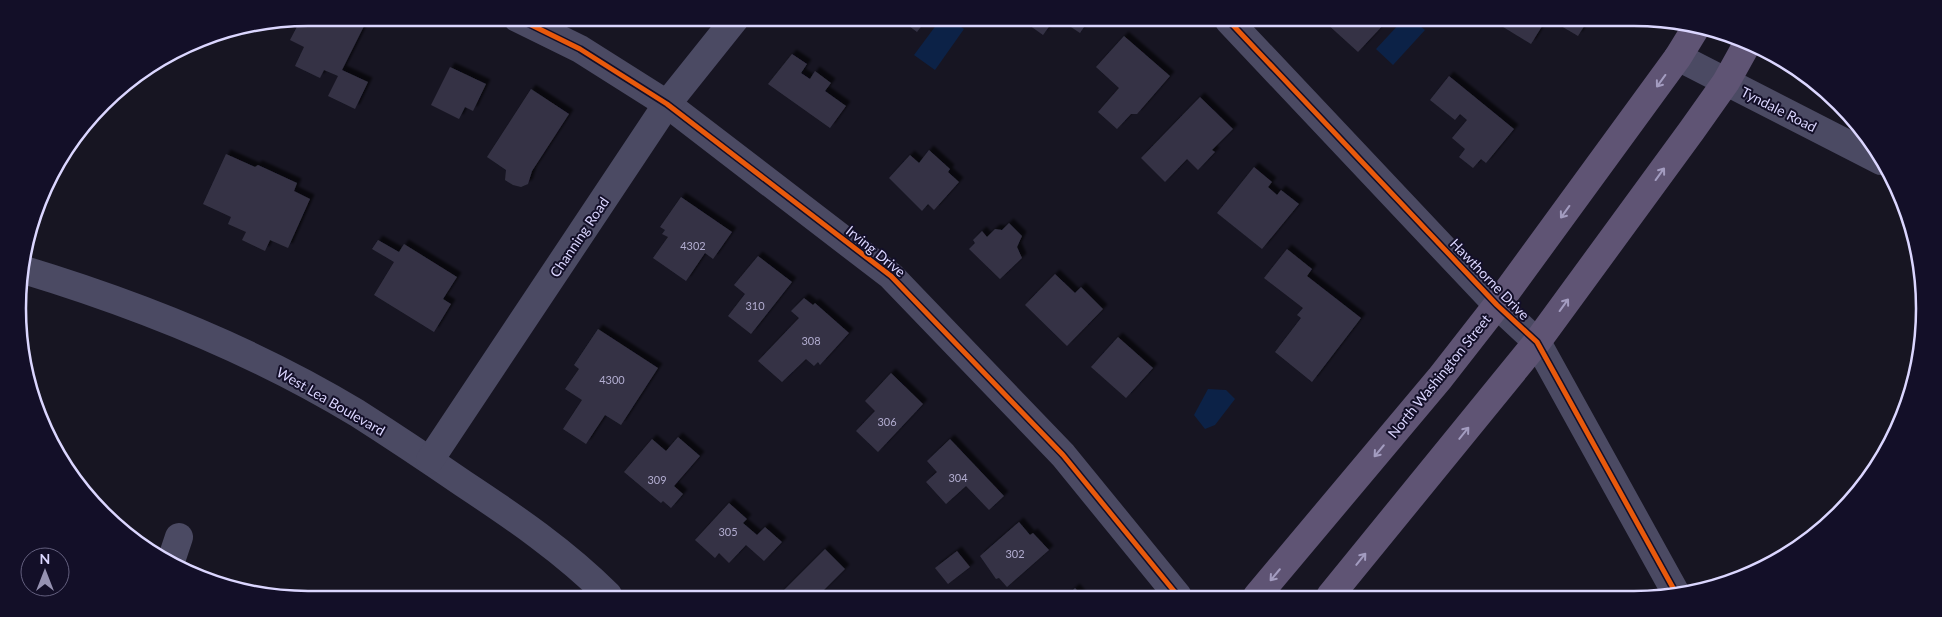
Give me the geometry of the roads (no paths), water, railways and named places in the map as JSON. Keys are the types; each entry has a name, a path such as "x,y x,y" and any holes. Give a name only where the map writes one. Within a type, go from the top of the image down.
{"main road":[{"name":"North Washington Street","path":"1262,591 1440,378 1497,304 1678,57 1693,33"},
{"path":"1334,591 1537,342 1726,82 1744,49"}],"street":[{"name":"Irving Drive","path":"534,26 580,50 667,104 891,276 1063,455 1174,591"},
{"name":"Channing Road","path":"430,460 667,104 729,26"},
{"name":"Hawthorne Drive","path":"1238,26 1497,304 1537,342 1673,588"},
{"name":"Tyndale Road","path":"1678,57 1870,156"},
{"name":"West Lea Boulevard","path":"29,272 113,299 217,341 356,413 430,460 515,519 603,591"}],"water":[{"path":"936,26 960,26 964,29 935,70 914,55"},
{"path":"1397,26 1420,26 1425,30 1393,65 1376,49"},
{"path":"1208,389 1226,390 1235,399 1215,425 1205,429 1194,415"}]}
